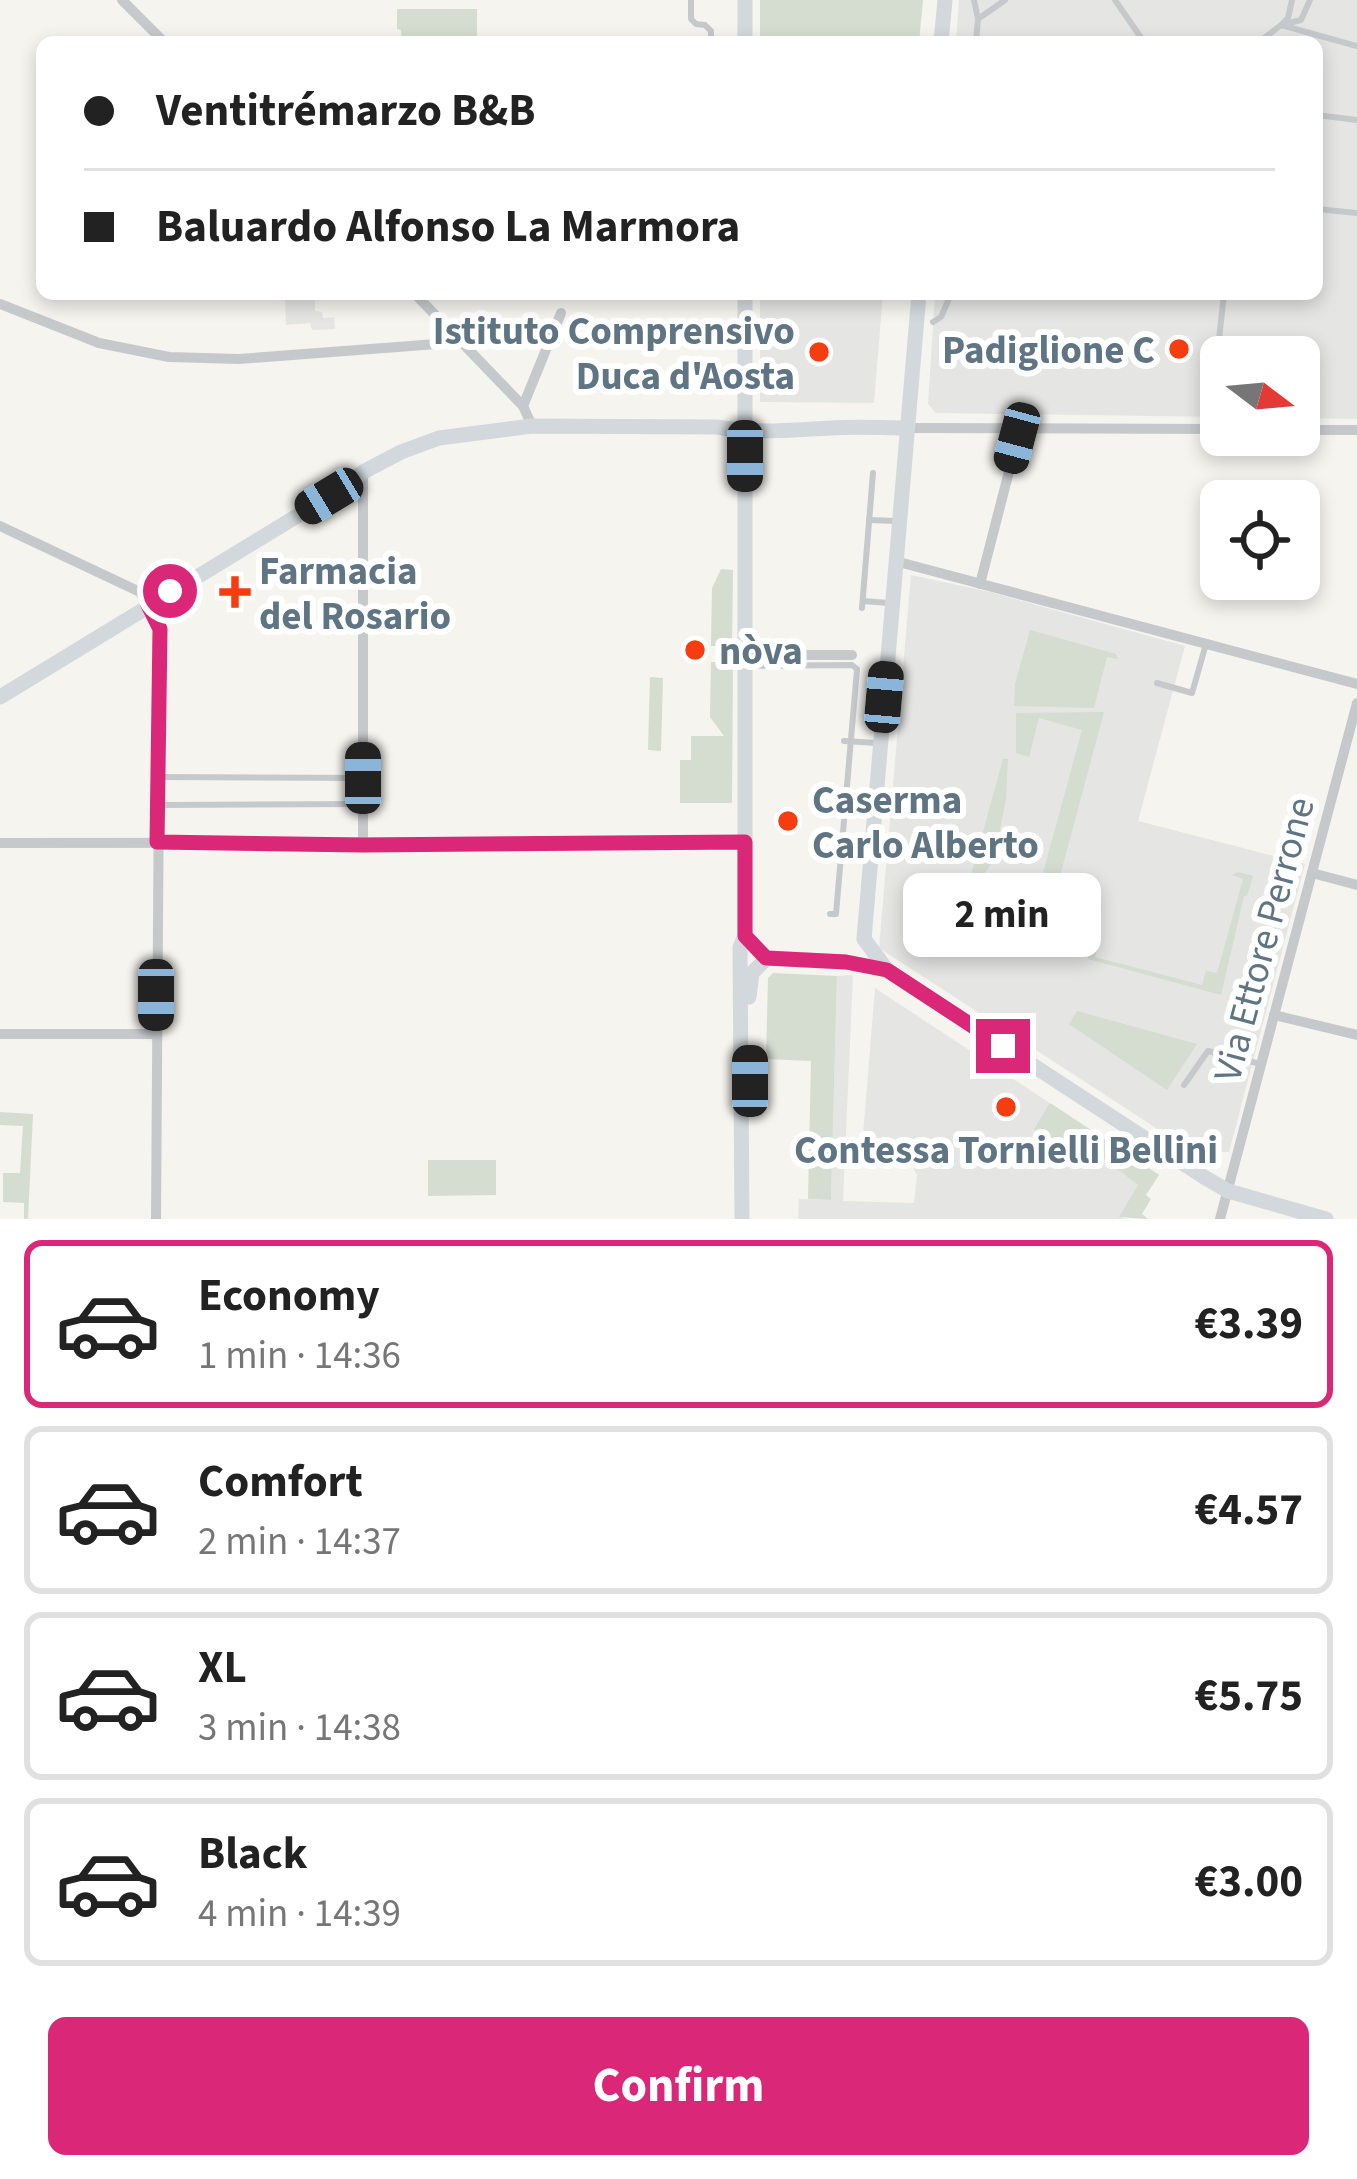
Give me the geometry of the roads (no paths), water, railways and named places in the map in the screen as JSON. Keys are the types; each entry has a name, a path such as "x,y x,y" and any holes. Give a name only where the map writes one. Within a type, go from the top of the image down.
{"street":[{"path":"122,0 158,36"},
{"path":"745,0 745,36"},
{"path":"942,36 945,0"},
{"path":"421,300 523,406 532,426"},
{"path":"745,300 745,936 740,947 746,1219"},
{"path":"854,963 864,939 918,300"},
{"path":"0,304 99,343 169,357 239,359 463,342"},
{"path":"523,406 561,313"},
{"path":"0,697 363,472 439,438 532,426 717,427 745,432 1200,429"},
{"path":"980,584 1020,429"},
{"path":"1320,430 1357,430"},
{"path":"363,472 363,845"},
{"path":"0,526 140,592 160,629 156,1219"},
{"path":"896,561 1357,684"},
{"path":"745,661 852,655"},
{"name":"Via Ettore Perrone","path":"1220,1219 1357,703"},
{"path":"0,843 745,842"},
{"path":"1312,873 1357,885"},
{"path":"745,936 766,958 854,963 887,970"},
{"path":"864,939 887,970 1228,1190 1326,1219"},
{"path":"746,1219 749,986 752,973 766,958"},
{"path":"1274,1015 1357,1035"},
{"path":"0,1034 156,1034"}],"lane":[{"path":"691,0 691,19 705,25 711,36"},
{"path":"974,0 977,36"},
{"path":"978,19 1005,0"},
{"path":"1115,0 1140,36"},
{"path":"1267,36 1288,18 1292,0"},
{"path":"1281,25 1301,20 1310,0"},
{"path":"1281,25 1321,36"},
{"path":"1323,37 1357,46"},
{"path":"1323,117 1357,120"},
{"path":"1323,210 1357,213"},
{"path":"933,322 948,300"},
{"path":"1219,336 1223,300"},
{"path":"873,473 862,604 892,604"},
{"path":"869,520 899,521"},
{"path":"1157,683 1192,693 1206,644"},
{"path":"745,661 855,667 836,914 830,914"},
{"path":"848,742 879,743"},
{"path":"157,777 363,778"},
{"path":"157,805 363,804"},
{"path":"1184,1085 1208,1051 1261,1064"}],"place":[{"name":"Padiglione C","path":"1179,349"},
{"name":"Istituto Comprensivo Duca d'Aosta","path":"819,352"},
{"name":"Farmacia del Rosario","path":"235,592"},
{"name":"nòva","path":"695,650"},
{"name":"Caserma Carlo Alberto","path":"788,821"},
{"name":"Contessa Tornielli Bellini","path":"1006,1107"}]}
